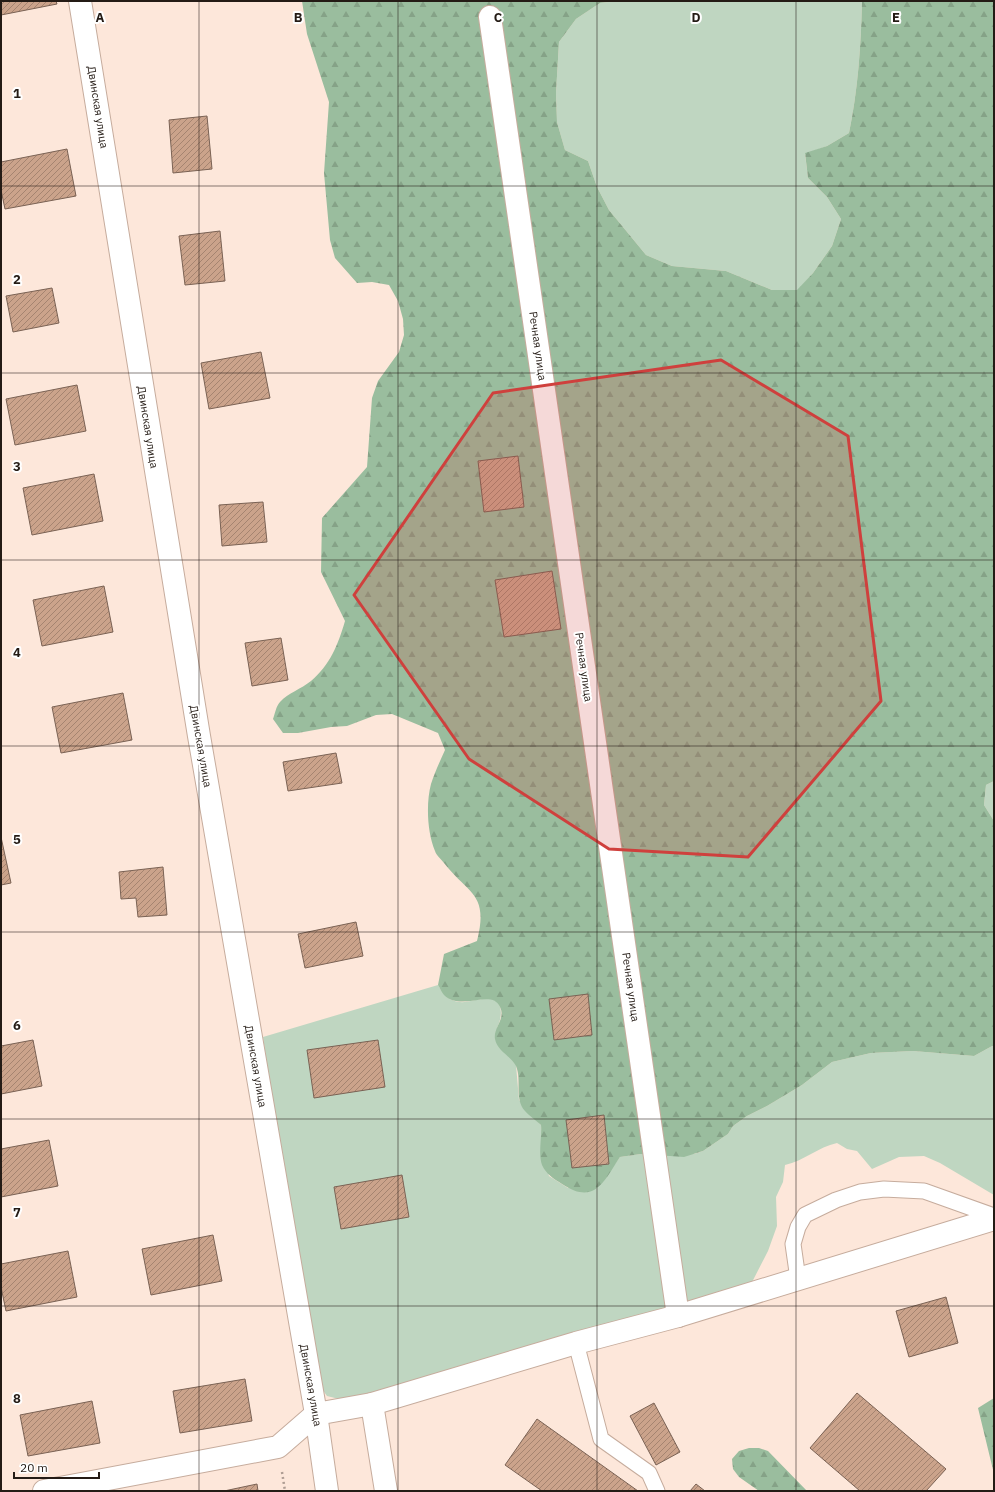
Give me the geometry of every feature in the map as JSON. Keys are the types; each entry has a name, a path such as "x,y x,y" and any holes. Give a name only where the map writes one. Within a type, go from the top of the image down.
{"street":[{"name":"Двинская улица","path":"80,1 200,744 328,1491"},
{"name":"Речная улица","path":"490,18 678,1316"},
{"path":"44,1491 278,1447 316,1414 372,1404 576,1343 678,1316 994,1219"},
{"path":"372,1404 386,1491"}],"lane":[{"path":"798,1279 793,1244 798,1228 805,1215 836,1200 860,1192 884,1189 924,1191 994,1216"},
{"path":"576,1343 601,1439 649,1473 657,1491"}],"highlighted area":[{"path":"721,360 848,436 881,701 748,857 609,849 469,759 354,595 493,393"}],"green space":[{"path":"302,1 617,1 600,3 576,19 559,42 556,93 557,122 565,150 588,161 597,187 609,210 646,255 672,266 726,271 772,290 797,290 813,273 832,246 841,219 827,197 808,178 805,153 827,146 849,133 855,100 861,34 862,1 994,1 994,781 986,785 984,805 994,821 994,1045 974,1056 913,1051 871,1053 832,1062 802,1085 747,1116 733,1126 728,1134 703,1151 684,1157 641,1154 620,1157 603,1182 591,1191 583,1192 573,1190 548,1174 542,1165 540,1156 541,1125 527,1113 522,1106 519,1095 518,1071 516,1066 496,1043 495,1035 501,1019 500,1007 496,1002 483,999 467,1001 451,1000 444,995 438,985 444,954 477,941 480,925 480,913 478,904 469,889 453,874 436,854 430,835 428,818 429,792 434,775 445,750 438,733 392,714 376,715 347,726 331,727 298,733 283,733 273,719 280,702 318,675 332,654 342,630 345,621 321,572 322,518 367,467 372,398 378,381 399,352 404,335 403,319 398,301 389,285 372,282 357,283 335,258 330,240 324,173 329,102 307,34"},
{"path":"617,1 862,1 861,34 855,100 849,133 827,146 805,154 808,178 827,197 841,219 832,246 813,273 798,290 772,290 726,271 672,266 646,255 609,210 597,187 588,161 565,150 557,122 556,93 559,42 576,19 600,3"},
{"path":"994,781 994,821 984,805 986,785"},
{"path":"438,985 444,994 452,1000 464,1002 489,999 498,1003 501,1017 497,1028 516,1065 519,1100 541,1125 542,1152 549,1176 568,1188 615,1164 620,1157 641,1154 694,1154 703,1151 728,1134 733,1126 747,1116 802,1085 832,1062 871,1053 913,1051 974,1056 994,1045 994,1195 940,1163 924,1156 899,1157 872,1169 857,1151 847,1149 837,1143 830,1145 785,1165 783,1182 776,1197 777,1226 768,1251 749,1288 351,1402 327,1396 317,1382 308,1342 263,1037"},
{"path":"994,1398 994,1474 978,1408"},
{"path":"749,1448 759,1448 768,1451 807,1491 759,1491 739,1477 733,1469 732,1459 739,1451"}],"building":[{"path":"1,1 56,1 57,4 1,15"},
{"path":"207,116 212,169 173,173 169,120"},
{"path":"67,149 76,196 5,209 1,190 1,162"},
{"path":"220,231 225,281 185,285 179,236"},
{"path":"52,288 59,323 13,332 6,296"},
{"path":"261,352 270,398 209,409 201,363"},
{"path":"77,385 86,431 15,445 6,399"},
{"path":"518,456 524,507 484,512 478,461"},
{"path":"94,474 103,521 32,535 23,488"},
{"path":"263,502 267,542 222,546 219,505"},
{"path":"552,571 561,629 504,637 495,580"},
{"path":"104,586 113,632 42,646 33,600"},
{"path":"281,638 288,680 252,686 245,643"},
{"path":"123,693 132,740 61,753 52,707"},
{"path":"336,753 342,783 288,791 283,762"},
{"path":"1,837 11,883 1,885"},
{"path":"163,867 167,915 138,917 136,898 121,899 119,872"},
{"path":"356,922 363,956 305,968 298,934"},
{"path":"588,994 592,1035 554,1040 549,999"},
{"path":"33,1040 42,1086 1,1094 1,1046"},
{"path":"378,1040 385,1087 314,1098 307,1050"},
{"path":"604,1115 609,1164 572,1168 566,1120"},
{"path":"49,1140 58,1186 1,1197 1,1149"},
{"path":"402,1175 409,1217 341,1229 334,1187"},
{"path":"213,1235 222,1281 151,1295 142,1249"},
{"path":"68,1251 77,1297 6,1311 1,1287 1,1264"},
{"path":"946,1297 958,1343 909,1357 896,1311"},
{"path":"245,1379 252,1421 180,1433 173,1391"},
{"path":"857,1393 946,1469 926,1491 860,1491 810,1448"},
{"path":"92,1401 100,1443 28,1456 20,1415"},
{"path":"654,1403 680,1452 656,1465 630,1416"},
{"path":"537,1419 638,1491 542,1491 505,1465"},
{"path":"257,1484 258,1491 224,1491"},
{"path":"696,1484 705,1491 690,1491"}]}
